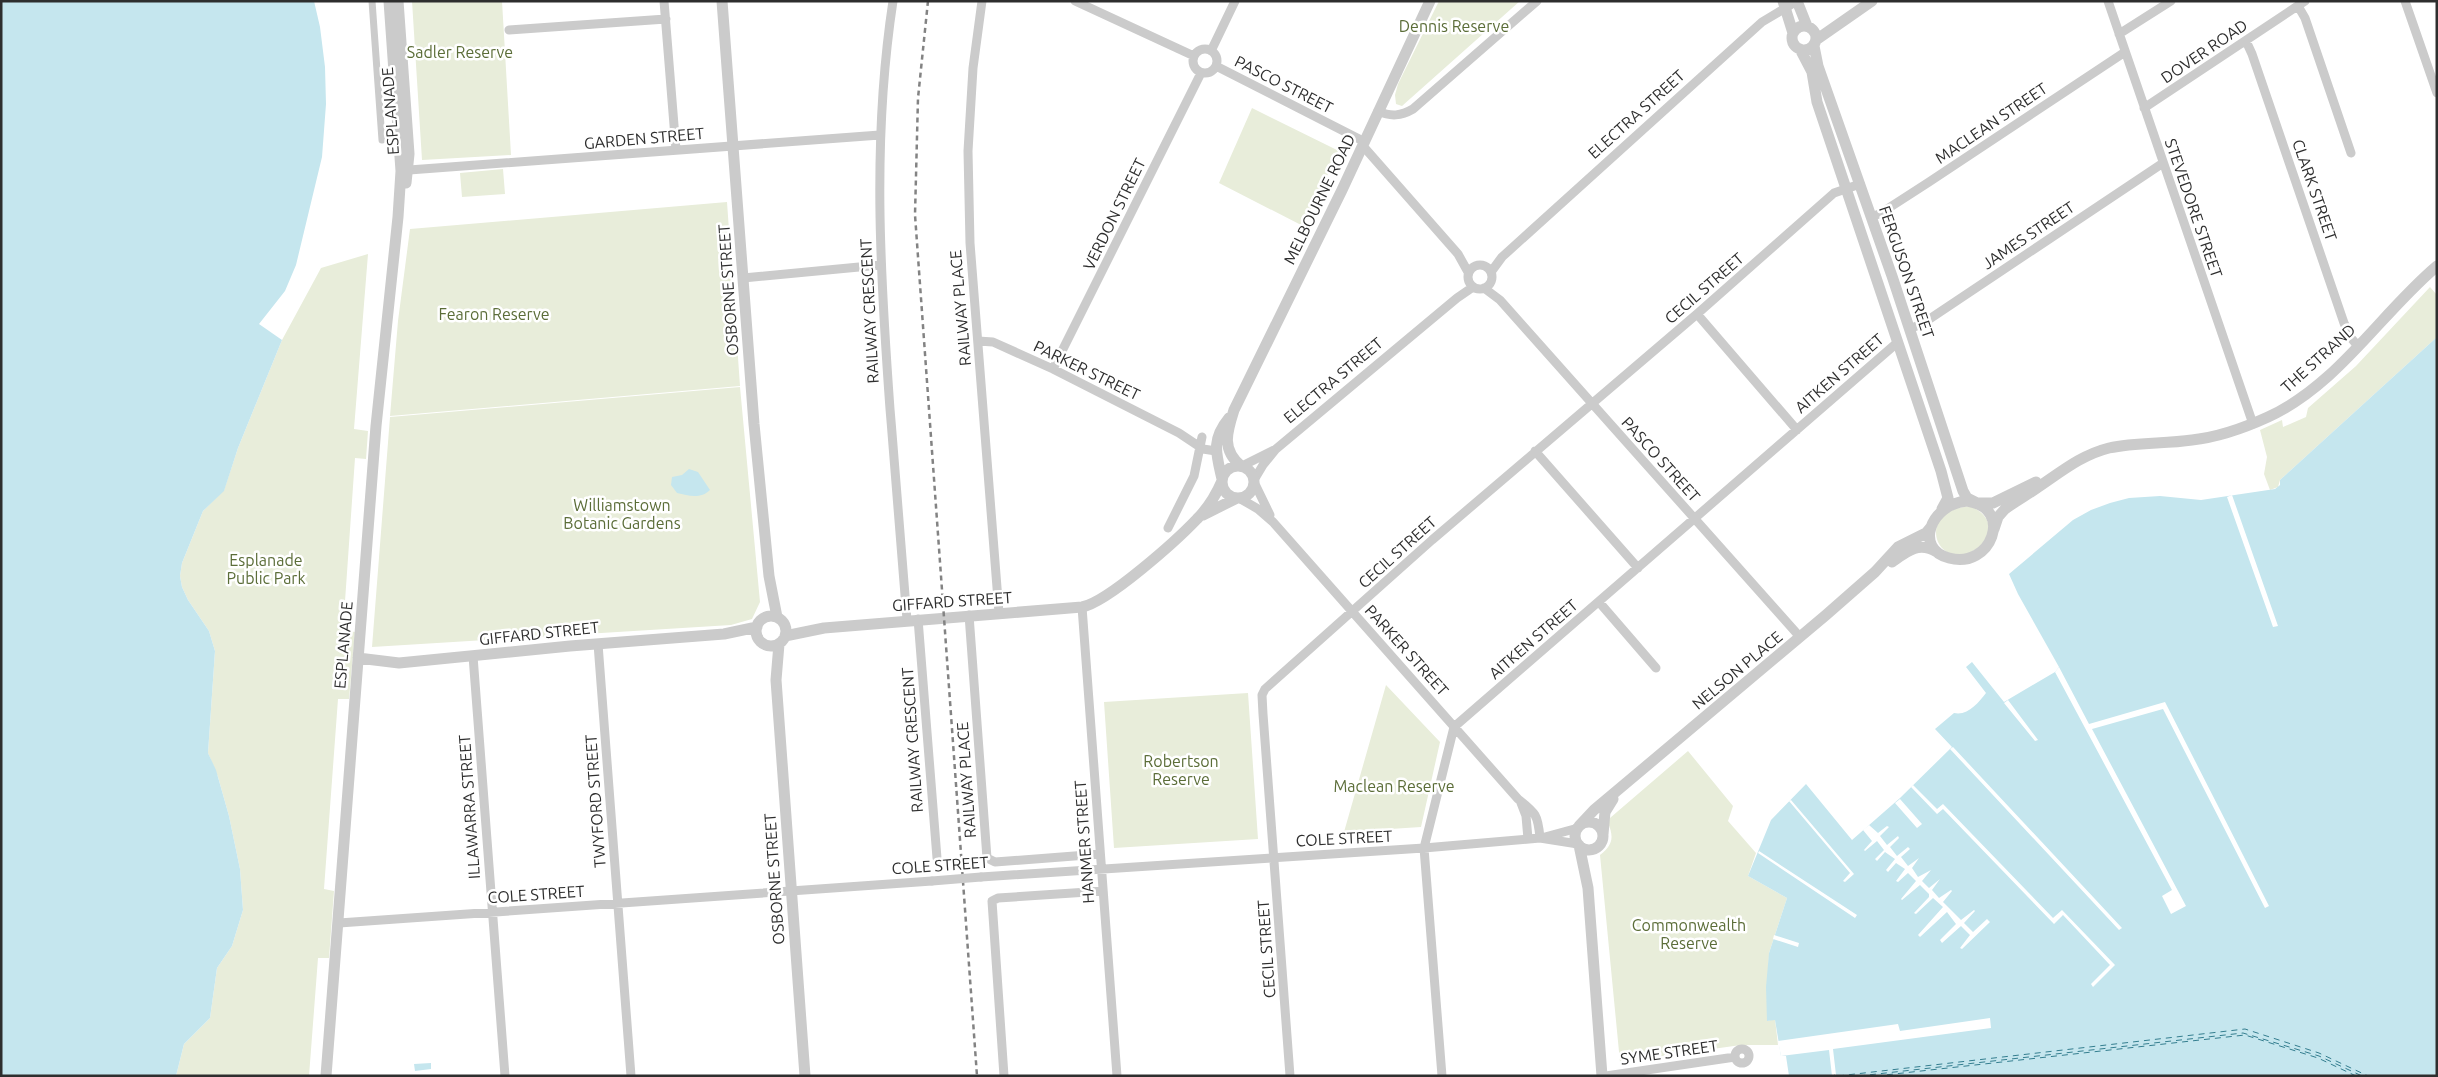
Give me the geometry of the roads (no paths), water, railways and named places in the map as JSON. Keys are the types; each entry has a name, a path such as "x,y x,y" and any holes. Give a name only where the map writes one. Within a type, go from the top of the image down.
{"street":[{"path":"372,1 382,140"},
{"name":"ESPLANADE","path":"389,1 405,170"},
{"name":"ESPLANADE","path":"326,1076 380,377 405,170 398,1"},
{"path":"664,1 676,150"},
{"name":"OSBORNE STREET","path":"722,1 754,424 769,576 776,619 782,640 776,680 805,1076"},
{"name":"RAILWAY CRESCENT","path":"893,1 885,55 880,135 878,202 880,265 936,858"},
{"name":"RAILWAY PLACE","path":"982,1 973,68 968,150 970,243 999,613"},
{"path":"1075,1 1194,56"},
{"path":"1210,51 1235,1"},
{"name":"MELBOURNE ROAD","path":"1222,480 1216,451 1222,441 1220,430 1234,410 1364,144 1430,1"},
{"path":"1378,111 1387,115 1397,115 1413,109 1537,1"},
{"path":"1797,1 1809,27 1815,32 1815,43"},
{"name":"ELECTRA STREET","path":"1489,269 1762,22 1784,4 1797,1"},
{"path":"1784,4 1793,33 1793,42 1800,49 1806,50 1848,16 1872,1"},
{"name":"STEVEDORE STREET","path":"2108,1 2253,424"},
{"path":"2119,34 2171,1"},
{"path":"2405,1 2437,93"},
{"path":"2301,3 2350,153"},
{"name":"DOVER ROAD","path":"2144,108 2301,3"},
{"path":"1793,33 1799,27 1809,27 1848,16"},
{"path":"510,30 666,19"},
{"name":"CLARK STREET","path":"2246,41 2344,323 2351,338 2358,346"},
{"name":"FERGUSON STREET","path":"1815,43 1818,66 1872,216 1963,491 1967,498 1977,503"},
{"name":"FERGUSON STREET","path":"1800,49 1812,72 1817,102 1945,485 1947,501 1942,509"},
{"path":"1202,50 1210,51 1216,57 1216,66 1210,72 1201,73 1194,67 1194,56 1202,50"},
{"name":"MACLEAN STREET","path":"1872,216 1881,213 1929,182 2125,52"},
{"name":"PASCO STREET","path":"1216,66 1364,144 1458,254 1468,272"},
{"name":"VERDON STREET","path":"1054,368 1201,73"},
{"name":"GARDEN STREET","path":"405,170 880,135"},
{"name":"JAMES STREET","path":"1910,329 1925,322 2163,163"},
{"name":"CECIL STREET","path":"1290,1076 1262,695 1265,689 1294,661 1535,451 1697,314 1834,193 1860,184"},
{"name":"PASCO STREET","path":"1458,254 1476,265"},
{"path":"743,278 880,265"},
{"path":"1476,265 1489,269 1487,286 1471,285 1468,272 1476,265"},
{"name":"THE STRAND","path":"1994,530 1996,520 2002,511 2078,460 2110,448 2192,440 2222,434 2253,424 2284,410 2303,396 2358,346 2404,296 2437,266"},
{"name":"ELECTRA STREET","path":"1254,481 1263,464 1276,449 1471,285"},
{"name":"PASCO STREET","path":"1487,286 1800,638"},
{"path":"1697,314 1797,430"},
{"name":"PARKER STREET","path":"978,341 993,342 1054,368 1179,433 1200,447 1208,451 1216,451"},
{"name":"AITKEN STREET","path":"1454,727 1898,342"},
{"name":"PARKER STREET","path":"1179,433 1222,441"},
{"path":"1168,528 1194,476 1202,438"},
{"path":"1197,519 1249,494 1254,481 1251,472 1241,466 1231,456 1222,441"},
{"name":"ELECTRA STREET","path":"1241,466 1276,449"},
{"path":"1535,451 1638,568"},
{"path":"1082,607 1097,602 1115,590 1197,519 1214,498 1230,468 1241,466"},
{"name":"THE STRAND","path":"1977,503 1993,503 2055,474"},
{"path":"1222,480 1226,492 1238,498"},
{"name":"PARKER STREET","path":"1254,481 1259,496 1273,522"},
{"name":"PARKER STREET","path":"1238,498 1255,507 1273,522 1454,727 1518,798 1538,817 1541,838"},
{"path":"1961,502 1977,503 1990,514 1994,530 1988,545 1976,555 1958,560 1948,558 1939,553 1932,543 1931,527 1934,519 1942,509 1961,502"},
{"name":"NELSON PLACE","path":"1579,827 1594,810 1619,792 1800,638 1875,572 1898,547 1926,533 1931,527"},
{"name":"NELSON PLACE","path":"1875,572 1911,549 1926,547 1939,553"},
{"path":"1599,602 1656,668"},
{"name":"GIFFARD STREET","path":"358,658 399,663 724,634 782,640 824,628 912,619 1082,607"},
{"name":"HANMER STREET","path":"1082,607 1117,1076"},
{"name":"RAILWAY PLACE","path":"969,615 987,858 995,862 1100,854"},
{"path":"761,637 776,619"},
{"name":"GIFFARD STREET","path":"776,619 824,628"},
{"name":"OSBORNE STREET","path":"761,637 776,680"},
{"name":"TWYFORD STREET","path":"598,644 631,1076"},
{"name":"ILLAWARRA STREET","path":"473,656 505,1076"},
{"path":"1442,1076 1424,848 1454,727"},
{"name":"NELSON PLACE","path":"1588,888 1591,862 1601,839 1602,823 1607,809 1619,792"},
{"name":"PARKER STREET","path":"1518,798 1526,816 1528,839"},
{"path":"1585,823 1593,823 1599,826 1601,839 1590,849 1579,845 1576,836 1579,827 1585,823"},
{"name":"COLE STREET","path":"339,923 981,877 1424,848 1541,838 1579,827"},
{"name":"COLE STREET","path":"1541,838 1579,845"},
{"name":"NELSON PLACE","path":"1579,845 1588,888 1602,1076"},
{"path":"1004,1076 992,901 998,898 1103,891"},
{"name":"SYME STREET","path":"1606,1076 1735,1058"}],"water":[{"path":"1,1 314,1 320,27 325,67 326,104 322,157 296,265 285,291 259,324 282,340 238,448 224,491 203,511 182,563 180,576 182,587 188,600 209,631 215,651 208,753 216,770 229,816 240,869 243,910 232,946 217,968 210,1018 184,1044 176,1076 1,1076"},
{"path":"2437,337 2437,1076 1789,1076 1786,1056 1781,1056 1775,1020 1767,1021 1766,987 1769,953 1787,898 1748,876 1771,820 1806,784 1852,840 1900,798 1952,747 1935,729 1954,713 1968,711 1986,693 1966,667 1972,662 2004,702 2055,672 2059,667 2018,594 2009,574 2073,520 2091,510 2129,498 2160,496 2201,500 2275,489 2280,485 2280,480"},
{"path":"689,469 698,472 710,490 699,496 677,493 671,485 672,477 682,475"},
{"path":"431,1063 431,1069 415,1071 414,1064"}],"railway":[{"path":"928,1 918,98 915,215 977,1076"}],"park label":[{"name":"Dennis Reserve","path":"1454,26"},
{"name":"Sadler Reserve","path":"460,52"},
{"name":"Fearon Reserve","path":"494,314"},
{"name":"Williamstown Botanic Gardens","path":"622,514"},
{"name":"Esplanade Public Park","path":"266,569"},
{"name":"Robertson Reserve","path":"1181,770"},
{"name":"Maclean Reserve","path":"1394,786"},
{"name":"Commonwealth Reserve","path":"1689,934"}]}
